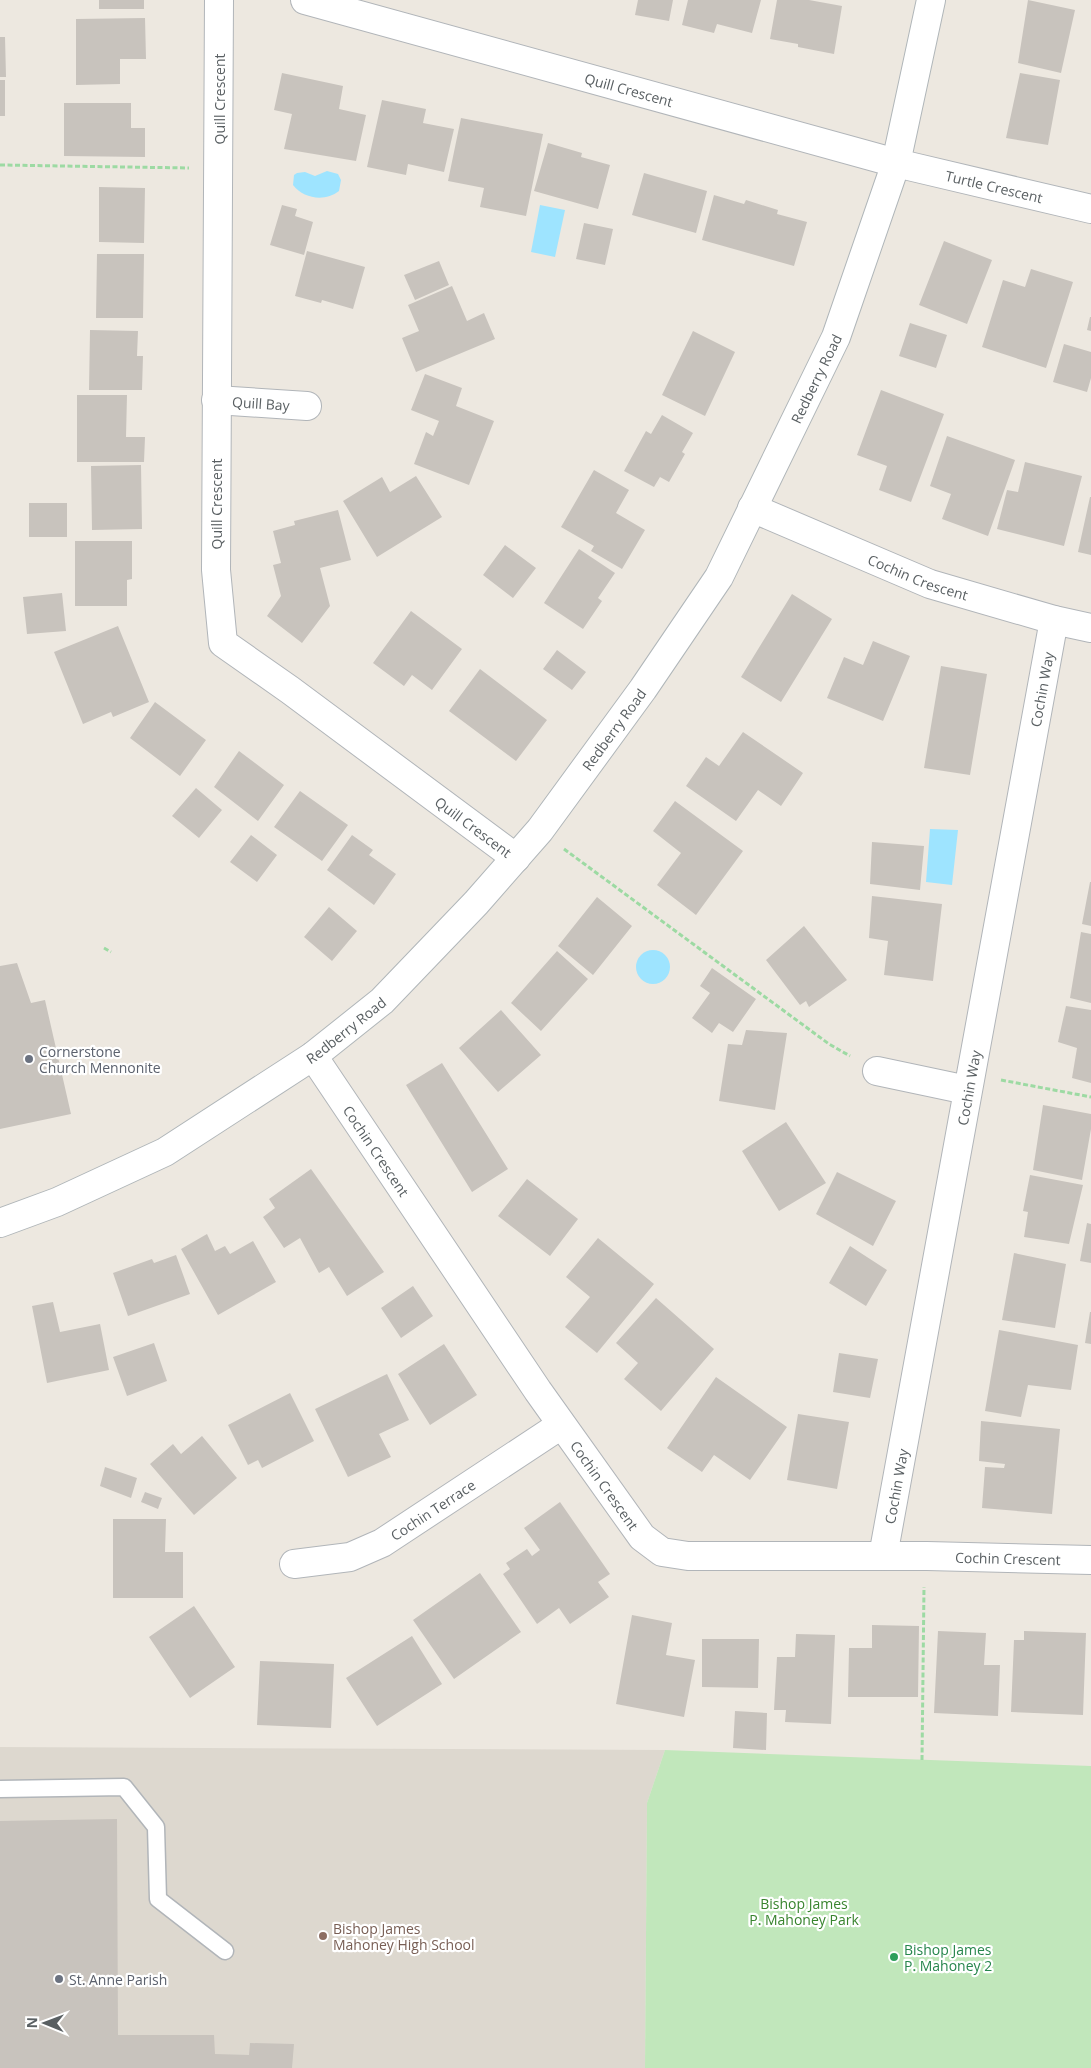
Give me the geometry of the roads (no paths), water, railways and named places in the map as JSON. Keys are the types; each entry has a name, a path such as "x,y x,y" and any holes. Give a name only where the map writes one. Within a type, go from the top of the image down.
{"street":[{"name":"Quill Crescent","path":"219,0 216,400 218,514 216,570 223,643 290,690 516,858"},
{"name":"Quill Crescent","path":"305,0 896,163"},
{"name":"Redberry Road","path":"0,1222 57,1202 166,1152 313,1056 382,1001 540,830 643,689 719,577 836,337 896,163 931,0"},
{"name":"Turtle Crescent","path":"896,163 1091,209"},
{"name":"Quill Bay","path":"216,400 307,406"},
{"name":"Cochin Crescent","path":"752,508 930,584 1054,620 1091,628"},
{"name":"Cochin Way","path":"883,1556 1054,620"},
{"name":"Cochin Crescent","path":"313,1056 561,1425 642,1537 662,1552 688,1556 883,1556 1091,1560"},
{"path":"877,1072 967,1090"},
{"name":"Cochin Terrace","path":"294,1564 350,1557 382,1544 561,1425"}],"lane":[{"path":"0,1788 124,1787 156,1828 158,1899 225,1951"}],"water":[{"path":"327,171 338,174 341,180 339,191 327,197 309,196 293,185 294,175 297,173 305,172 315,176"},
{"path":"540,205 565,210 555,257 531,252"},
{"path":"930,829 958,830 952,885 926,882"},
{"path":"653,950 665,955 670,967 665,979 653,984 641,979 636,967 641,955"}],"place":[{"name":"Cornerstone Church Mennonite","path":"29,1059"},
{"name":"Bishop James Mahoney High School","path":"323,1936"},
{"name":"Bishop James P. Mahoney 2","path":"894,1957"},
{"name":"St. Anne Parish","path":"59,1979"}],"park label":[{"name":"Bishop James P. Mahoney Park","path":"804,1912"}]}
